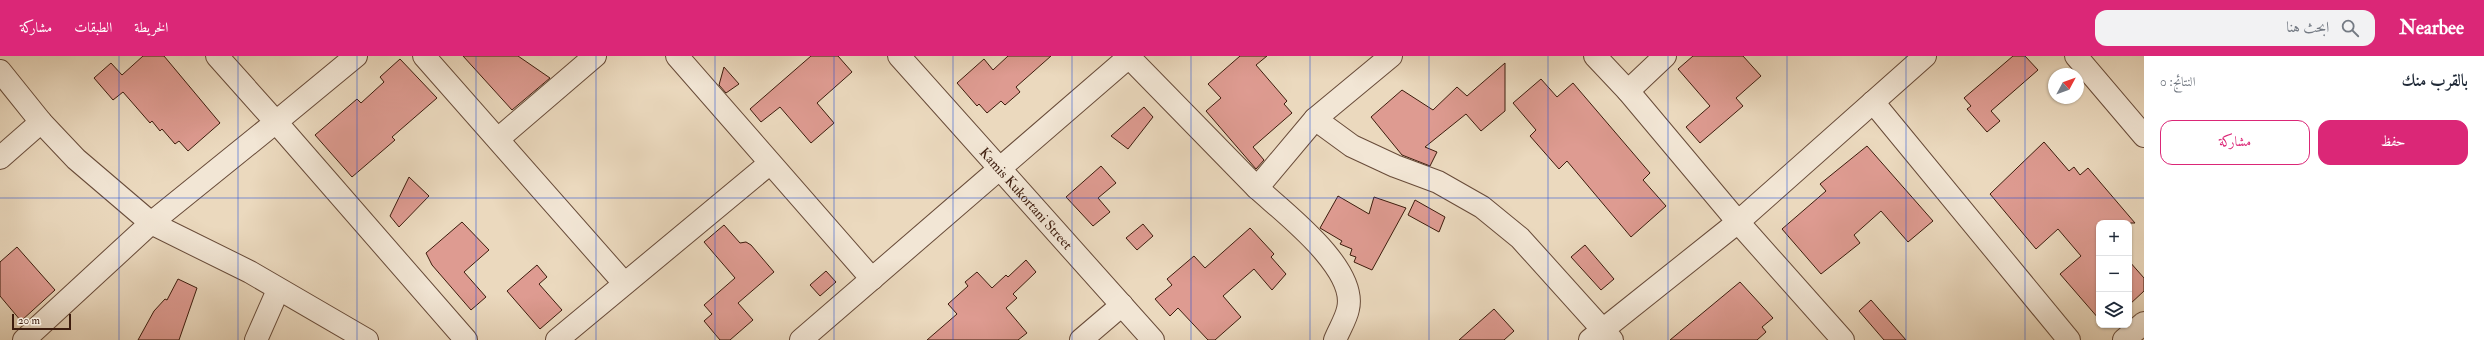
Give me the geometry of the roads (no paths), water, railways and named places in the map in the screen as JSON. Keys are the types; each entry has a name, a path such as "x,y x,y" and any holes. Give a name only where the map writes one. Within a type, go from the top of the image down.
{"street":[{"path":"217,56 466,340"},
{"path":"24,340 151,223 356,56"},
{"path":"424,56 624,283"},
{"path":"498,139 595,56"},
{"path":"677,56 872,279"},
{"name":"Kamis Kukortani Street","path":"899,56 1153,340"},
{"path":"801,340 1001,169 1130,56 1257,188 1311,237 1333,262 1345,282 1349,308 1335,340"},
{"path":"1257,188 1315,119 1391,56"},
{"path":"1595,56 1628,91 1738,222 1843,340"},
{"path":"1628,91 1665,56"},
{"path":"1315,119 1352,146 1395,166 1438,182 1482,208 1520,238 1601,336 1738,222 1925,56"},
{"path":"2076,56 2144,136"},
{"path":"0,72 41,122 76,159 151,223 250,272 278,290 367,340"},
{"path":"1873,102 2069,340"},
{"path":"0,158 41,122"},
{"path":"557,340 624,283 770,164"},
{"path":"256,340 278,290"},
{"path":"1081,340 1122,305"},
{"path":"2124,340 2144,323"}]}
